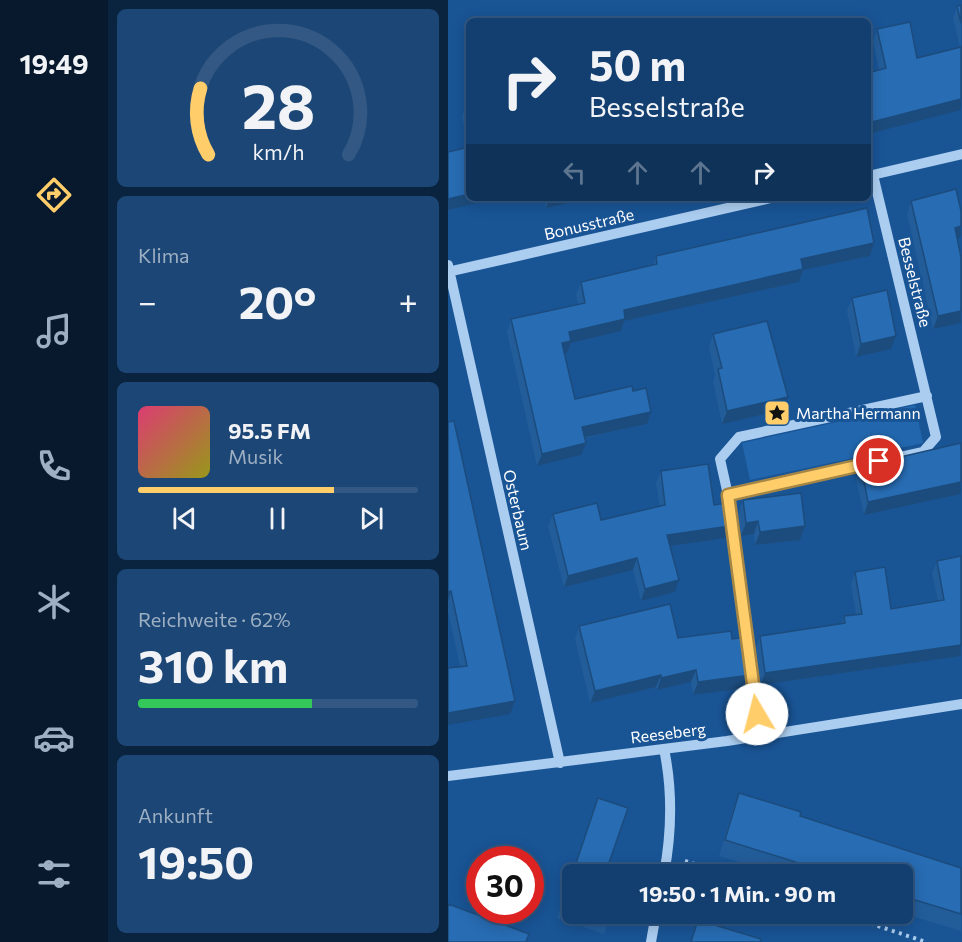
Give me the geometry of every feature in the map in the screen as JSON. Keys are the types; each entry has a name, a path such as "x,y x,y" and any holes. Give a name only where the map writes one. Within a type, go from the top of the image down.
{"street":[{"path":"871,175 961,154"},
{"name":"Besselstraße","path":"728,495 923,452 936,437 871,175"},
{"name":"Bonusstraße","path":"448,269 757,201"},
{"name":"Osterbaum","path":"448,269 560,763"},
{"path":"760,736 728,495 720,459 739,437 927,396"},
{"name":"Reeseberg","path":"448,776 760,736 961,705"},
{"path":"664,749 672,799 666,864"},
{"path":"651,942 654,924"}],"path":[{"path":"667,855 695,864"},
{"path":"872,924 926,942"}],"shaded area":[{"path":"915,405 923,443 750,480 742,443"}],"building":[{"path":"961,5 961,23 957,6"},
{"path":"910,22 917,58 961,47 961,99 871,122 871,72 886,68 877,29"},
{"path":"466,148 466,195 448,199 448,152"},
{"path":"956,189 961,211 961,226 955,228 961,257 961,311 938,316 911,201"},
{"path":"867,208 874,243 801,259 803,269 624,310 625,319 569,332 571,341 562,343 575,399 632,386 633,391 646,388 651,412 582,427 586,443 542,454 511,319 585,303 581,282 657,264 656,256"},
{"path":"887,290 896,336 861,344 852,298"},
{"path":"767,321 788,397 727,411 718,369 722,368 713,334"},
{"path":"454,421 515,701 448,713 448,668 467,666 451,591 448,592 448,422"},
{"path":"961,443 961,482 868,502 861,466"},
{"path":"708,464 714,505 727,503 730,526 667,535 679,580 645,589 637,558 568,576 553,514 597,503 601,520 665,505 661,471"},
{"path":"801,493 805,526 760,532 758,521 746,523 743,500"},
{"path":"961,556 961,645 765,673 760,636 845,623 844,616 862,614 855,572 885,567 891,609 944,600 937,561"},
{"path":"670,604 678,638 731,631 732,639 746,637 751,675 698,682 696,670 661,678 661,675 595,691 579,626"},
{"path":"739,793 801,812 800,816 961,868 961,914 913,899 913,864 802,864 725,840"},
{"path":"598,798 628,808 608,864 575,864"},
{"path":"448,904 466,911 466,924 502,924 529,934 526,942 448,942"},
{"path":"697,924 711,924 761,939 760,942 691,942"}],"place":[{"name":"Martha Hermann","path":"777,413"}],"route":[{"path":"757,714 728,495 879,461"}]}
